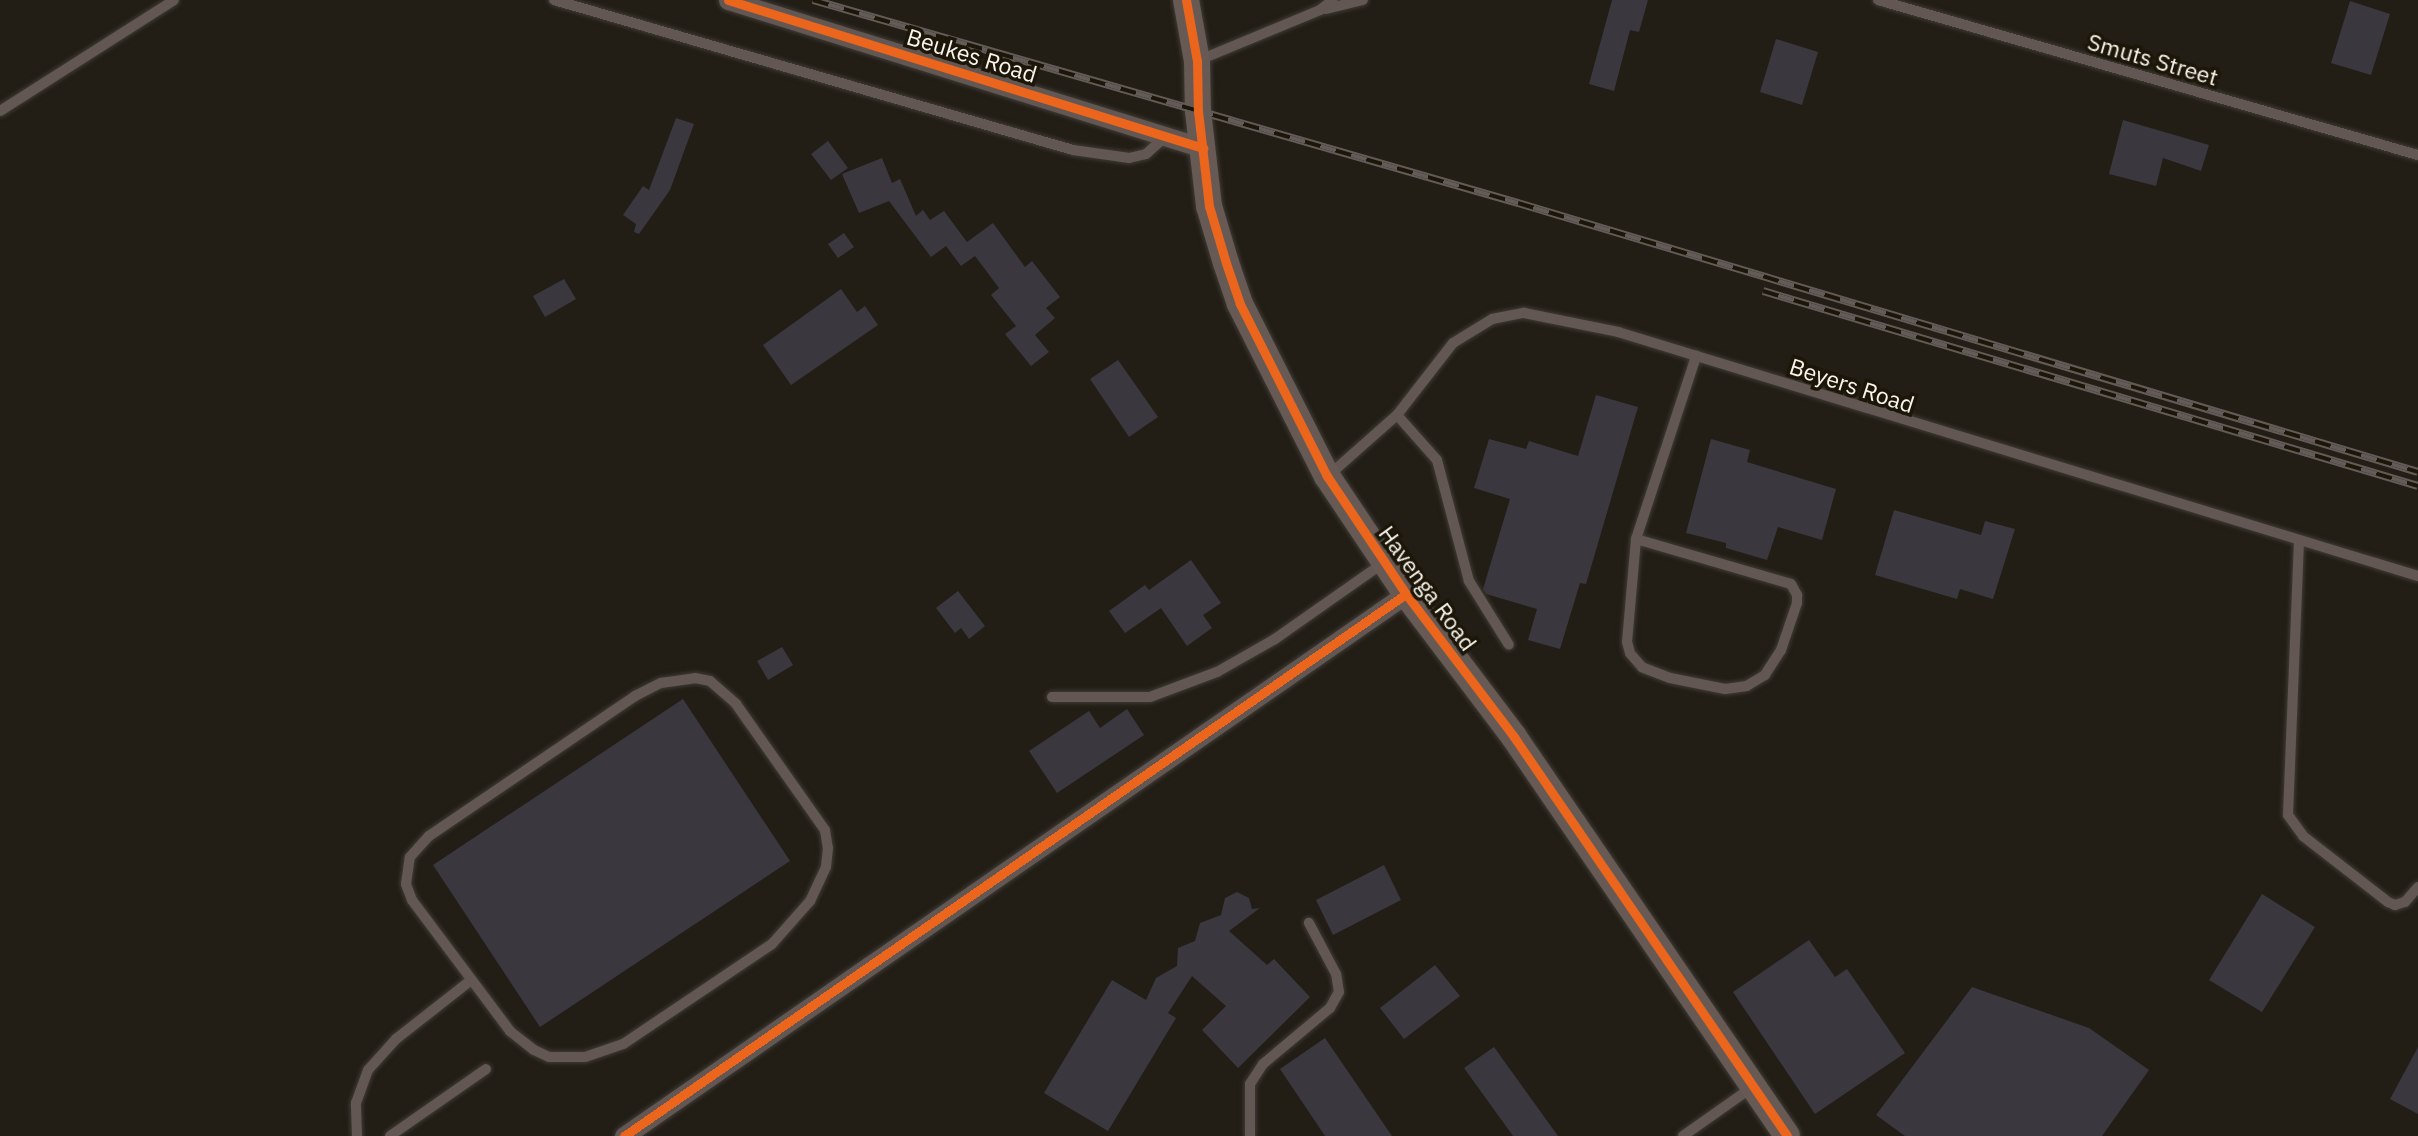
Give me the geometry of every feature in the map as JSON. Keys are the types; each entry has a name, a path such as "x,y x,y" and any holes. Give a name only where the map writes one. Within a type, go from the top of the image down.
{"street":[{"name":"Beukes Road","path":"728,0 1203,148"},
{"name":"Havenga Road","path":"1186,0 1197,61 1198,111 1209,206 1240,304 1327,476 1406,594 1514,737 1787,1136"},
{"path":"624,1136 1406,594"}],"lane":[{"path":"0,111 174,0"},
{"path":"554,0 1073,150 1129,158 1146,154 1167,135"},
{"path":"1320,10 1333,0"},
{"path":"1197,61 1320,10 1363,0"},
{"name":"Smuts Street","path":"1878,0 2418,155"},
{"name":"Beyers Road","path":"1327,476 1397,415 1453,343 1472,329 1506,314 1549,315 1696,356 2418,576"},
{"path":"1636,539 1791,583 1797,595 1797,603 1781,650 1765,675 1747,686 1725,689 1654,673 1635,660 1627,642 1626,623 1636,539 1696,356"},
{"path":"1397,415 1437,460 1469,581 1509,645"},
{"path":"2299,541 2287,805 2289,820 2303,836 2388,902 2395,905 2405,902 2418,887"},
{"path":"1052,697 1150,697 1217,672 1275,639 1384,563"},
{"path":"695,678 710,681 724,691 825,830 828,848 826,867 810,901 785,932 772,944 608,1051 585,1057 559,1058 534,1050 510,1031 470,981 412,900 405,884 410,857 429,836 635,696 661,683 695,678"},
{"path":"1250,1136 1250,1084 1263,1064 1330,1008 1339,992 1336,974 1309,923"},
{"path":"356,1136 356,1103 368,1070 396,1039 470,981"},
{"path":"390,1136 486,1069"},
{"path":"1683,1136 1753,1086"}],"building":[{"path":"1612,0 1648,0 1639,32 1630,30 1614,91 1589,84"},
{"path":"2350,1 2390,14 2371,75 2331,63"},
{"path":"1776,39 1818,52 1802,105 1760,92"},
{"path":"676,118 694,124 670,190 639,234 634,232 636,224 623,215 643,186 649,190"},
{"path":"2123,120 2209,145 2201,171 2163,158 2156,186 2109,174"},
{"path":"828,141 848,168 831,180 811,154"},
{"path":"882,158 892,183 900,179 916,216 923,210 930,220 944,211 967,242 993,223 1025,267 1032,261 1060,297 1046,308 1055,318 1035,335 1049,352 1031,366 1005,334 1016,326 991,295 999,288 975,256 961,266 946,246 931,257 889,201 859,213 842,174"},
{"path":"844,233 854,247 838,258 828,244"},
{"path":"564,279 576,299 545,317 533,296"},
{"path":"841,289 857,312 865,306 878,325 791,385 763,345"},
{"path":"1118,360 1158,417 1129,437 1090,379"},
{"path":"1596,395 1638,407 1586,584 1580,583 1560,649 1528,640 1537,609 1486,594 1483,589 1510,499 1474,488 1489,439 1526,449 1529,441 1578,456"},
{"path":"1711,439 1750,450 1747,462 1836,489 1822,540 1778,527 1767,560 1726,548 1726,543 1686,533"},
{"path":"1894,510 1981,535 1985,521 2015,529 1993,599 1960,589 1957,599 1875,575"},
{"path":"1191,560 1221,603 1203,615 1212,628 1187,646 1161,608 1125,633 1109,611 1145,585 1149,590"},
{"path":"958,591 985,626 969,639 961,628 955,633 936,608"},
{"path":"782,647 793,665 768,680 757,661"},
{"path":"683,699 790,861 540,1027 433,865"},
{"path":"1127,709 1144,735 1057,793 1029,751 1089,711 1100,728"},
{"path":"1384,865 1401,900 1333,935 1316,900"},
{"path":"1237,892 1249,898 1252,909 1260,908 1229,931 1267,965 1274,959 1310,997 1238,1068 1202,1030 1226,1006 1192,976 1168,1013 1176,1018 1108,1131 1044,1093 1112,980 1146,1000 1156,978 1177,966 1178,948 1195,941 1200,923 1221,915 1225,898"},
{"path":"2262,894 2315,927 2262,1012 2209,980"},
{"path":"1809,940 1835,977 1847,969 1905,1053 1815,1114 1733,992"},
{"path":"1435,965 1460,996 1404,1039 1380,1008"},
{"path":"1972,987 2089,1028 2149,1070 2102,1136 1905,1136 1876,1115"},
{"path":"1325,1038 1392,1136 1325,1136 1280,1069"},
{"path":"1494,1047 1558,1136 1513,1136 1464,1068"},
{"path":"2418,1047 2418,1114 2390,1099"}],"railway":[{"path":"813,0 1518,203 2418,472"},
{"path":"1763,291 2418,486"}],"cycle path":[{"path":"728,0 1203,148"},
{"path":"1186,0 1197,61 1198,111 1209,206 1240,304 1327,476 1406,594 1514,737 1787,1136"},
{"path":"624,1136 1406,594"}]}
